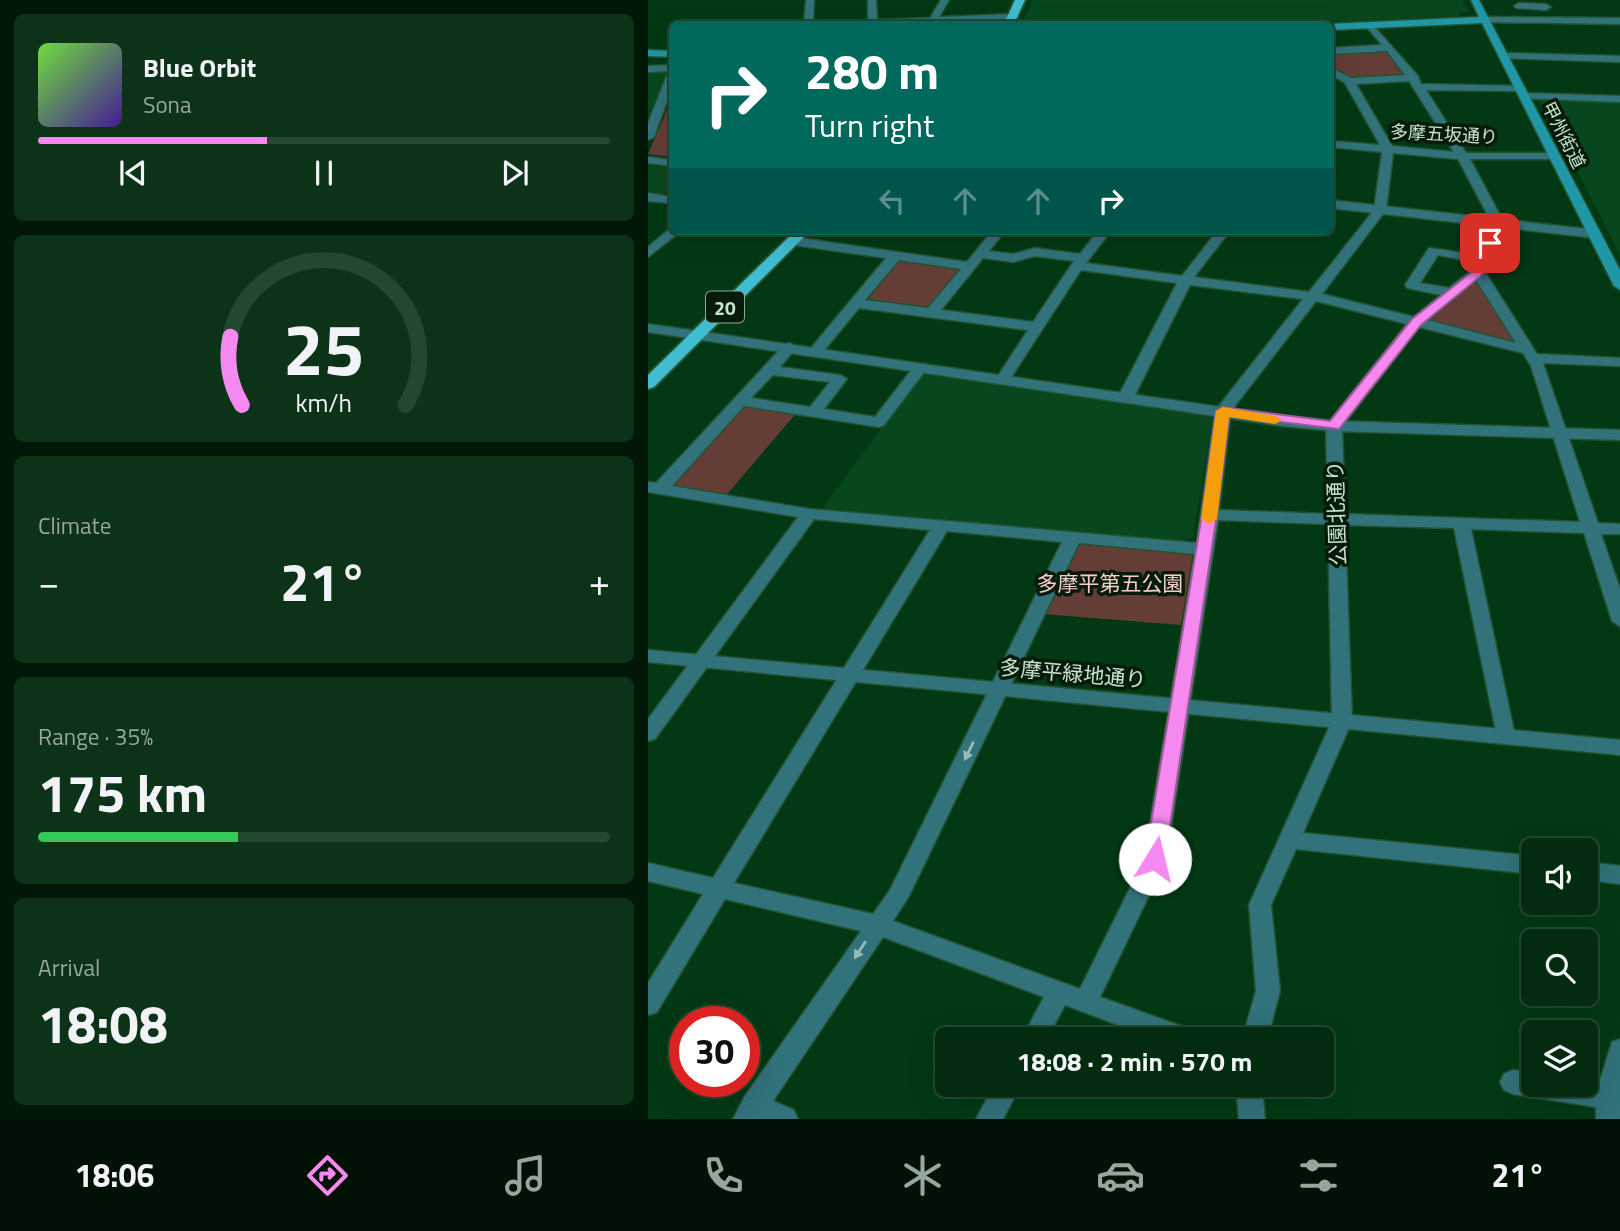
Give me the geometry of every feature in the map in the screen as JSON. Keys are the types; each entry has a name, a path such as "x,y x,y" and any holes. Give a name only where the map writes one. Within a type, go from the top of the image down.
{"highway":[{"path":"1011,21 1020,0"},
{"name":"20","path":"648,384 798,236"}],"main road":[{"name":"甲州街道","path":"1475,0 1596,234 1620,286"},
{"path":"1334,27 1485,20"},
{"path":"648,52 669,54"}],"street":[{"path":"809,21 810,0"},
{"path":"872,0 873,21"},
{"path":"933,20 945,0"},
{"path":"1519,6 1545,3 1552,20"},
{"path":"1485,20 1620,22"},
{"path":"913,21 1011,21"},
{"path":"1334,426 1416,322 1480,266 1497,223 1463,156 1417,82 1370,25"},
{"path":"1334,51 1389,48"},
{"path":"1504,56 1620,59"},
{"path":"648,69 669,68"},
{"path":"1334,72 1349,81 1417,82 1620,99"},
{"path":"1086,1001 1155,859 1210,514 1223,411 1380,209 1388,149 1349,81"},
{"path":"648,138 669,83"},
{"name":"多摩五坂通り","path":"1334,144 1463,156 1555,156"},
{"path":"648,160 669,163"},
{"path":"648,197 669,200"},
{"path":"1334,204 1596,234"},
{"path":"648,253 670,235"},
{"path":"933,313 996,235"},
{"path":"1003,379 1102,235"},
{"path":"1126,397 1186,279 1221,235"},
{"path":"798,236 895,256 968,266"},
{"path":"1452,293 1412,285 1434,251 1480,266 1532,355 1561,433 1620,621"},
{"path":"979,254 1013,258 1035,252 1186,279 1314,296 1532,355 1620,362"},
{"path":"816,351 895,256"},
{"path":"856,303 1037,327"},
{"path":"648,328 1334,426 1620,435"},
{"path":"654,488 790,347"},
{"path":"740,401 879,422 921,367"},
{"path":"769,370 840,379 814,412"},
{"name":"公園北通り","path":"1258,1027 1268,990 1260,905 1342,721 1334,426"},
{"path":"654,488 809,514 1204,549"},
{"path":"648,734 809,514"},
{"path":"1210,514 1620,529"},
{"path":"1461,523 1505,736"},
{"path":"648,1004 942,525"},
{"path":"786,1119 750,1112 898,897 1073,537"},
{"name":"多摩平緑地通り","path":"648,656 1620,748"},
{"path":"1291,840 1521,864"},
{"path":"648,872 877,925 1155,1027"},
{"path":"1598,872 1620,875"},
{"path":"1040,1027 1060,991"},
{"path":"1513,1082 1608,1108 1620,1050"},
{"path":"989,1119 1001,1097"},
{"path":"1250,1097 1252,1119"}],"shaded area":[{"path":"1033,0 1462,0 1469,12 1459,12 1459,16 1334,22 1023,21"},
{"path":"668,70 648,117 648,71"},
{"path":"1538,98 1620,100 1620,256 1599,213"},
{"path":"648,165 669,168 669,190 663,195 648,194"},
{"path":"924,371 1205,414 1212,420 1193,537 1182,541 826,511 824,506"}],"green space":[{"path":"1389,48 1414,78 1349,81 1334,72 1334,51"},
{"path":"669,105 669,157 648,154"},
{"path":"901,259 961,267 929,308 868,299"},
{"path":"1479,278 1519,344 1428,321"},
{"path":"740,401 799,410 723,499 660,489"},
{"name":"多摩平第五公園","path":"1071,544 1193,554 1181,625 1043,614"}],"slow traffic":[{"path":"1209,519 1223,411 1275,420"}],"route":[{"path":"1155,859 1210,514 1223,411 1334,426 1416,322 1478,272 1490,243"}]}
